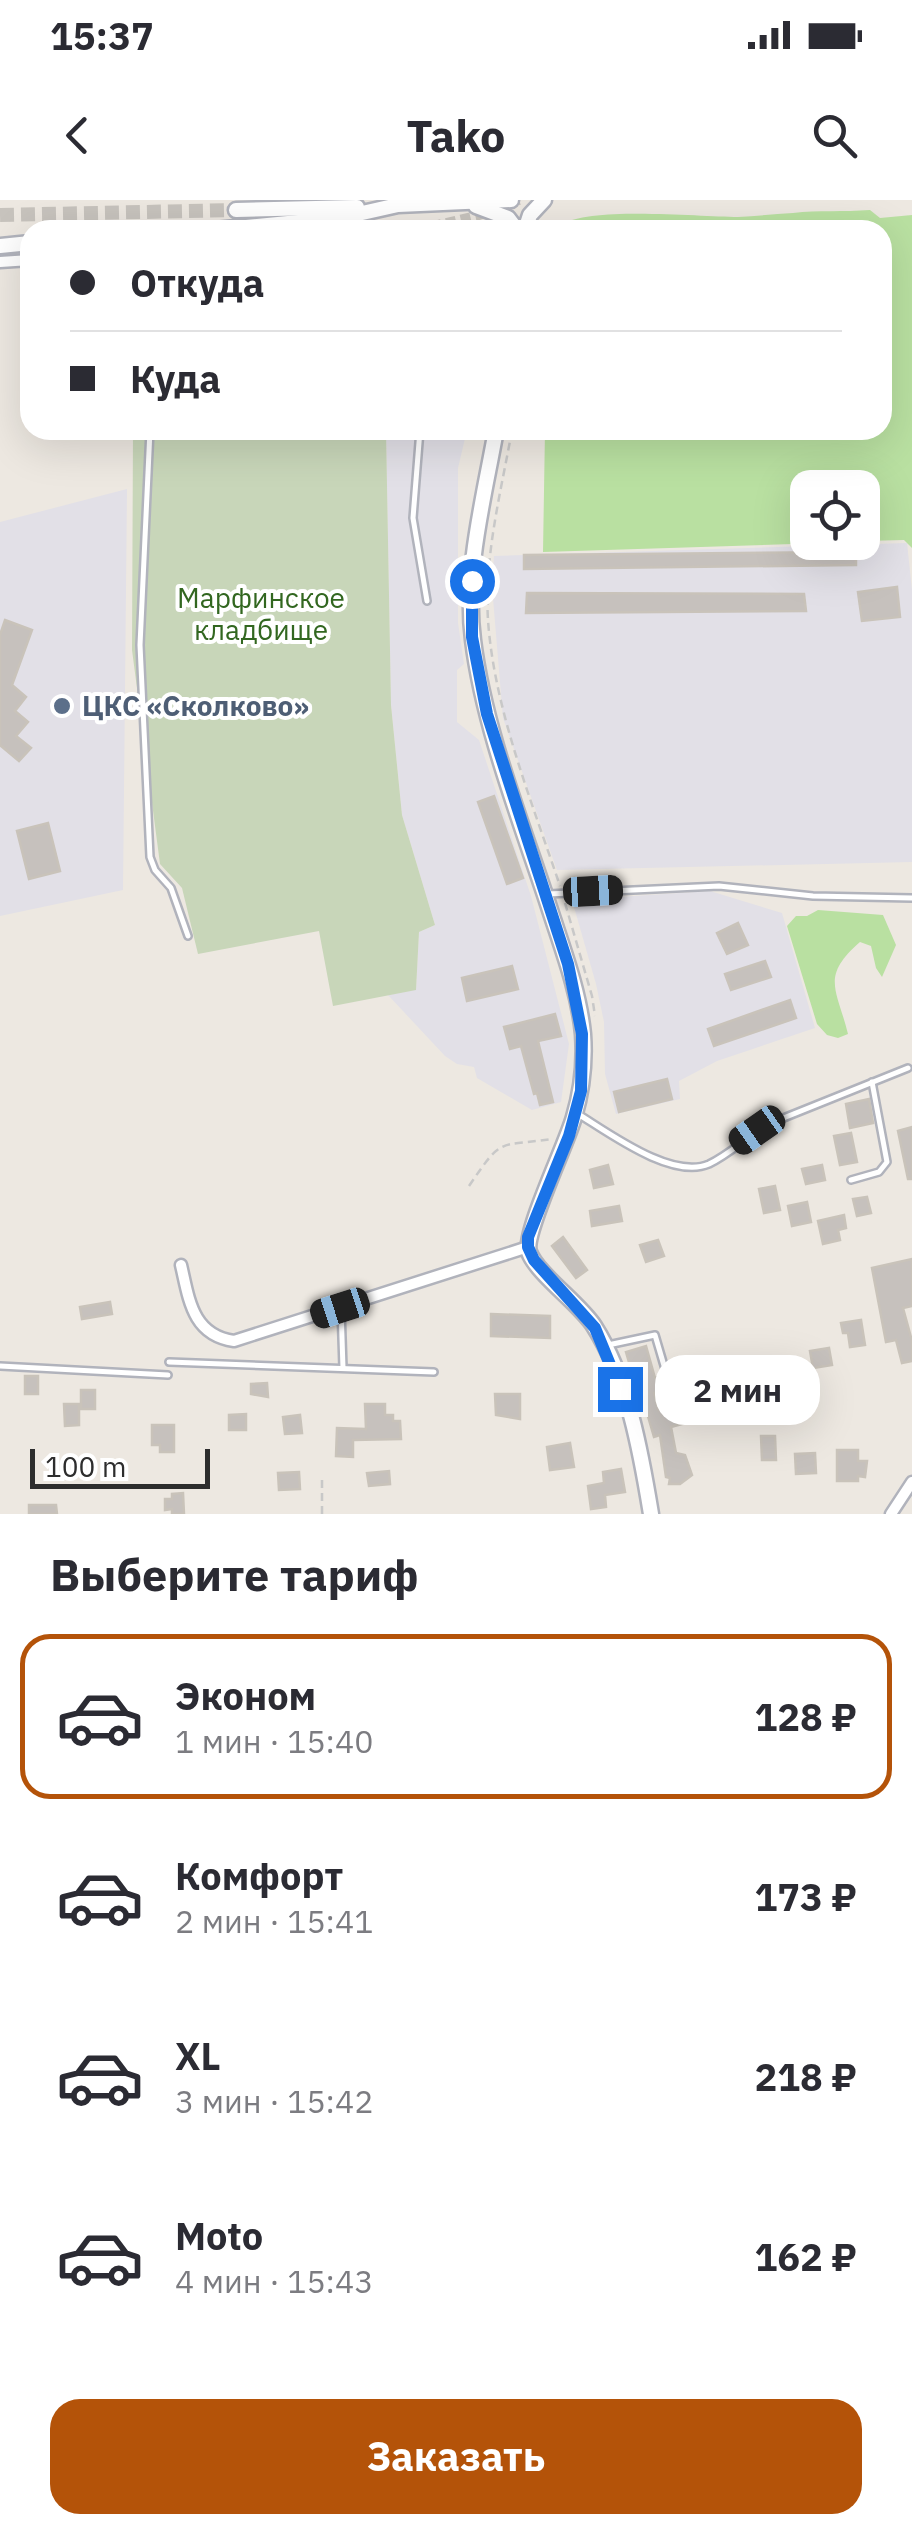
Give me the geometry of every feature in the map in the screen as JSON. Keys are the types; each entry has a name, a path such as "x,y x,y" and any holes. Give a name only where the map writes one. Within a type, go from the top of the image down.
{"street":[{"path":"364,200 398,205"},
{"path":"236,210 512,200"},
{"path":"528,220 544,200"},
{"path":"461,202 510,220"},
{"path":"319,220 398,205"},
{"path":"494,440 473,561 472,637 487,714 579,1008 583,1064 576,1113 532,1226 528,1247 534,1260 584,1312 605,1346 633,1424 651,1514"},
{"path":"181,1264 192,1314 200,1326 222,1340 244,1340 528,1247"},
{"path":"891,1514 912,1482"}],"lane":[{"path":"149,440 140,624 150,857 154,870 171,888 188,936"},
{"path":"419,440 413,518 427,601"},
{"path":"545,894 719,886 814,896 912,898"},
{"path":"576,1113 646,1154 672,1165 700,1168 766,1125 908,1068"},
{"path":"852,1180 880,1172 887,1162 872,1082"},
{"path":"340,1308 344,1368"},
{"path":"605,1346 655,1335 666,1369"},
{"path":"169,1362 434,1372"},
{"path":"0,1366 168,1375"}],"path":[{"path":"510,440 492,534 488,619 498,684 595,1016"},
{"path":"469,1186 501,1146 560,1137"},
{"path":"322,1476 322,1514"}],"shaded area":[{"path":"386,440 465,440 458,468 458,623 464,664 457,670 457,722 479,740 531,896 569,1044 561,1102 532,1110 477,1078 474,1067 457,1064 445,1056 388,995 416,989 419,932 435,925 402,815 391,705"},
{"name":"ЦКС «Сколково»","path":"127,489 123,890 0,916 0,522"},
{"path":"907,543 912,590 912,862 557,870 503,718 492,586 494,556 790,547 790,560 880,560 880,544"},
{"path":"710,891 782,913 815,1028 717,1061 679,1081 680,1099 616,1114 605,1074 604,1022 572,900"}],"green space":[{"path":"870,210 880,218 912,215 912,548 904,540 880,541 880,470 790,470 790,544 543,552 545,440 892,440 892,220 573,220 619,214 738,217"},
{"name":"Марфинское кладбище","path":"133,440 386,440 391,705 402,815 435,925 419,932 416,990 333,1006 319,931 198,954 182,888 160,864 132,650"},
{"path":"818,910 883,915 896,945 882,977 871,946 860,942 840,965 836,994 848,1034 838,1038 827,1035 817,1024 787,926 796,916"}],"building":[{"path":"790,553 790,560 856,560 856,565 524,569 524,555"},
{"path":"897,587 900,617 862,621 858,592"},
{"path":"527,593 804,594 806,611 526,613"},
{"path":"5,620 32,630 12,685 26,697 15,711 28,722 16,736 31,748 19,761 0,745 0,635"},
{"path":"494,796 523,878 507,884 478,802"},
{"path":"48,823 60,871 29,879 17,831"},
{"path":"738,923 748,945 727,954 717,933"},
{"path":"765,961 771,977 731,990 725,974"},
{"path":"512,966 518,989 467,1001 462,978"},
{"path":"790,1000 796,1018 714,1046 708,1029"},
{"path":"555,1014 561,1036 538,1041 553,1102 540,1105 521,1046 510,1049 504,1027"},
{"path":"667,1079 672,1099 619,1112 614,1092"},
{"path":"869,1099 873,1123 850,1128 846,1104"},
{"path":"912,1127 912,1179 908,1179 898,1131"},
{"path":"851,1133 857,1162 840,1165 834,1136"},
{"path":"608,1165 613,1184 594,1188 590,1170"},
{"path":"822,1165 825,1180 806,1184 802,1169"},
{"path":"775,1186 780,1210 764,1213 759,1189"},
{"path":"867,1197 871,1213 857,1216 853,1199"},
{"path":"807,1202 811,1222 792,1226 788,1206"},
{"path":"619,1206 622,1221 592,1226 590,1211"},
{"path":"844,1215 846,1228 838,1230 840,1240 823,1244 818,1221"},
{"path":"563,1237 587,1270 576,1278 552,1246"},
{"path":"658,1240 664,1256 646,1262 640,1245"},
{"path":"912,1259 912,1306 903,1308 912,1341 912,1361 902,1363 896,1340 886,1342 872,1268"},
{"path":"110,1302 112,1314 82,1319 80,1307"},
{"path":"491,1314 550,1316 550,1338 491,1336"},
{"path":"861,1320 865,1345 850,1347 848,1333 843,1333 841,1323"},
{"path":"646,1346 655,1378 673,1372 677,1386 654,1393 659,1410 691,1401 697,1420 671,1427 676,1453 685,1455 692,1475 680,1484 669,1484 670,1478 666,1477 660,1435 654,1437 626,1352"},
{"path":"829,1348 832,1365 813,1368 810,1351"},
{"path":"25,1376 38,1376 38,1394 25,1394"},
{"path":"267,1383 268,1397 251,1394 251,1384"},
{"path":"81,1390 95,1390 95,1409 81,1409"},
{"path":"495,1394 520,1394 520,1419 496,1415"},
{"path":"64,1404 79,1404 79,1425 65,1426"},
{"path":"365,1404 385,1404 385,1415 400,1421 401,1439 353,1440 353,1457 336,1456 337,1428 366,1429"},
{"path":"246,1414 246,1430 229,1430 229,1415"},
{"path":"300,1415 302,1433 285,1434 283,1417"},
{"path":"152,1425 174,1425 174,1452 160,1452 160,1445 152,1445"},
{"path":"761,1436 775,1436 776,1460 762,1460"},
{"path":"570,1443 574,1467 550,1470 547,1447"},
{"path":"837,1450 858,1450 858,1461 867,1461 865,1477 837,1481"},
{"path":"815,1453 816,1473 796,1474 795,1454"},
{"path":"621,1469 625,1492 605,1495 606,1507 591,1509 588,1486 604,1483 603,1472"},
{"path":"389,1471 390,1484 369,1486 367,1473"},
{"path":"299,1472 300,1489 279,1490 278,1473"},
{"path":"183,1493 184,1514 165,1510 165,1499"},
{"path":"29,1505 56,1505 57,1514 29,1514"}],"tunnel":[{"path":"459,220 519,200"},
{"path":"0,215 236,210"}],"place":[{"name":"ЦКС «Сколково»","path":"62,706"}],"route":[{"path":"472,581 472,637 487,714 568,964 582,1034 581,1091 576,1113 528,1237 528,1247 534,1260 595,1328 620,1389"}]}
